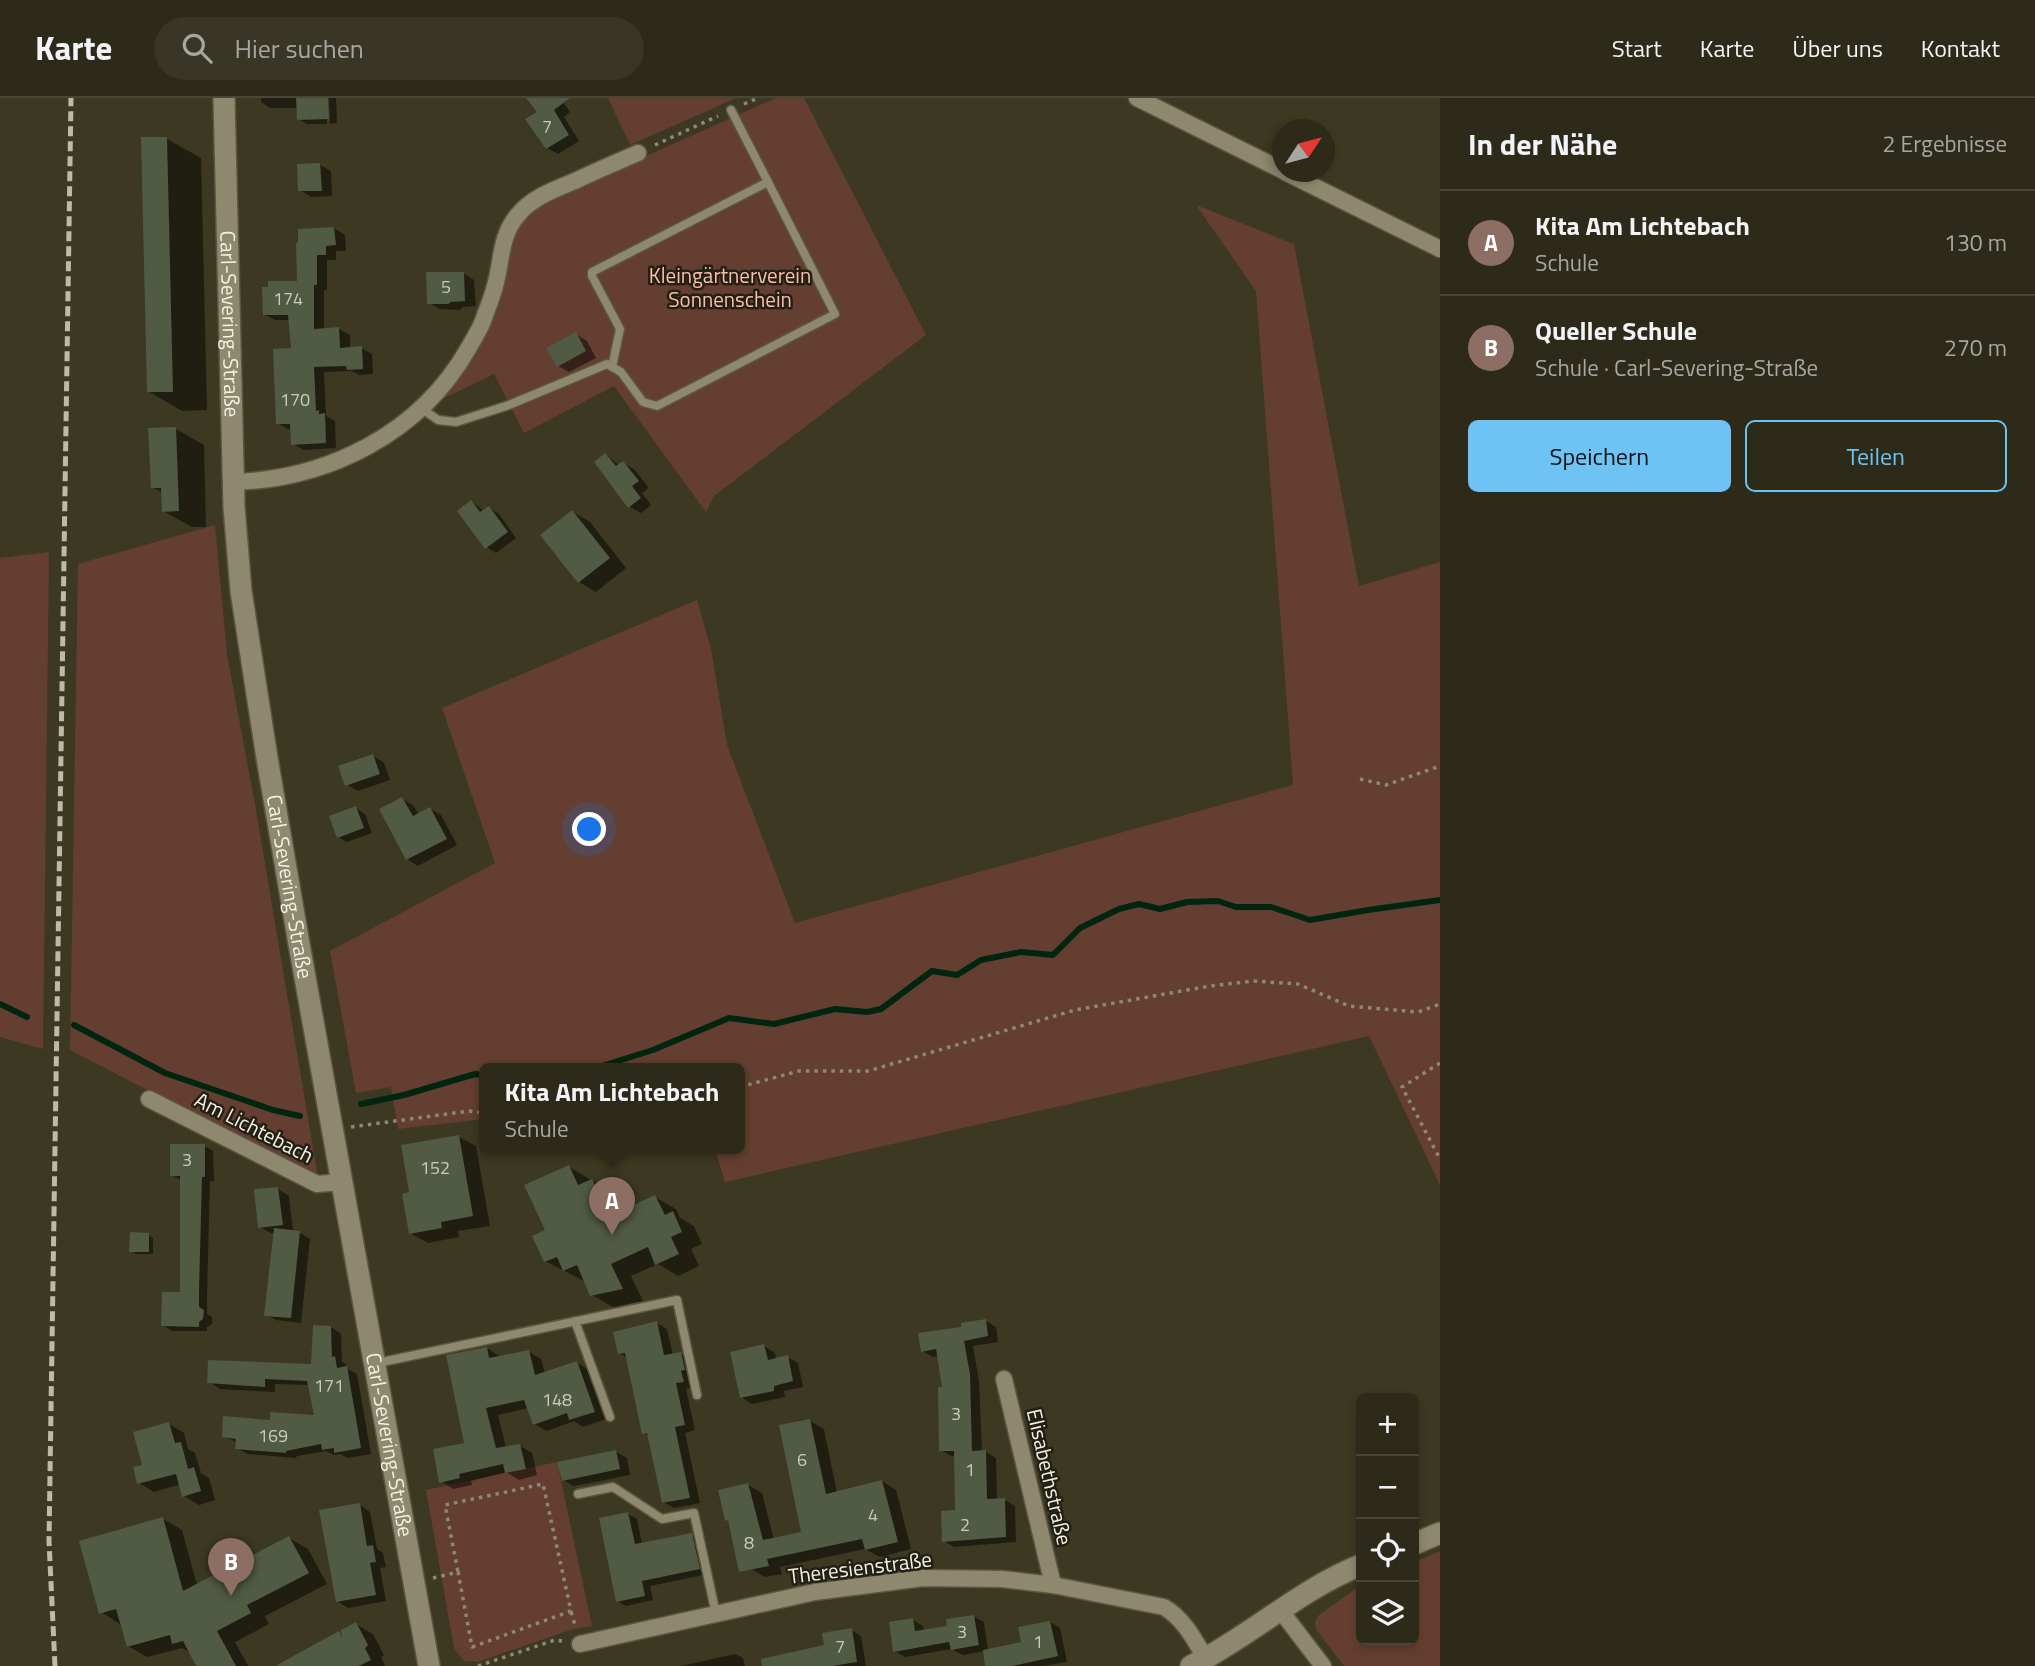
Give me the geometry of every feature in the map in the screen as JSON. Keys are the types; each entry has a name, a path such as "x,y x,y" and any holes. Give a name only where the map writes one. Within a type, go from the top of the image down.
{"street":[{"name":"Carl-Severing-Straße","path":"225,98 234,482 238,555 249,647 332,1129 429,1666"},
{"path":"1137,98 1272,165"},
{"path":"234,482 283,477 345,458 384,438 421,408 449,379 481,326 495,287 505,233 515,217 535,199 638,153"},
{"path":"1306,182 1440,249"},
{"name":"Am Lichtebach","path":"149,1099 317,1184 342,1182"},
{"name":"Elisabethstraße","path":"1004,1379 1053,1585"},
{"path":"1419,1542 1440,1533"},
{"path":"1199,1662 1325,1582 1356,1567"},
{"name":"Theresienstraße","path":"580,1644 815,1592 923,1578 1002,1579 1053,1585 1164,1607 1182,1621 1199,1662"},
{"path":"1281,1611 1323,1666"}],"lane":[{"path":"421,408 438,420 456,422 509,405 607,364 621,372 643,402 657,406 835,314 731,110"},
{"path":"612,367 620,329 592,272 768,182"},
{"path":"374,1363 677,1300 697,1395"},
{"path":"575,1321 610,1417"},
{"path":"578,1494 613,1487 662,1519 694,1513 716,1614"}],"path":[{"path":"638,153 758,98"},
{"path":"1360,779 1386,785 1440,766"},
{"path":"745,1086 799,1071 868,1071 1075,1010 1210,986 1253,981 1298,984 1349,1006 1418,1012 1440,1004"},
{"path":"1440,1063 1402,1087 1440,1159"},
{"path":"332,1129 470,1111 479,1112"},
{"path":"543,1484 571,1611 472,1647 458,1572 445,1505 543,1484"},
{"path":"414,1582 458,1572"},
{"path":"478,1666 555,1640 580,1644"}],"green space":[{"path":"608,98 736,98 630,145"},
{"name":"Kleingärtnerverein Sonnenschein","path":"776,98 804,98 926,335 714,496 706,512 614,386 524,433 494,374 440,400 467,366 486,330 512,236 529,212 559,195"},
{"path":"1196,205 1294,244 1359,586 1440,562 1440,1185 1369,1036 725,1182 717,1154 745,1154 745,1063 479,1063 479,1120 398,1129 391,1087 356,1093 330,951 495,863 442,708 697,600 711,649 727,745 795,923 1293,785 1256,291"},
{"path":"215,525 227,655 318,1178 70,1050 78,564"},
{"path":"49,552 43,1049 0,1037 0,558"},
{"path":"557,1462 592,1626 570,1630 478,1662 464,1661 454,1648 426,1490"},
{"path":"1440,1551 1440,1666 1344,1666 1316,1629 1315,1622 1319,1615 1356,1589 1356,1645 1419,1645 1419,1560"}],"building":[{"path":"296,98 328,98 329,119 297,120"},
{"path":"526,98 570,98 554,110 569,135 546,149 525,119 537,112"},
{"path":"141,137 167,137 173,392 147,392"},
{"path":"320,163 322,191 298,191 297,164"},
{"path":"334,227 336,245 326,246 326,255 317,255 314,329 339,327 340,348 362,346 363,369 347,370 346,366 314,367 316,411 319,410 319,414 325,413 326,443 291,445 290,424 276,424 273,349 291,348 288,315 263,315 262,287 268,287 268,281 297,281 298,229"},
{"path":"426,272 464,272 465,301 427,304"},
{"path":"576,332 586,351 557,367 546,348"},
{"path":"176,427 179,511 162,512 161,488 151,488 148,428"},
{"path":"605,453 616,466 623,461 639,481 632,486 641,498 628,508 594,462"},
{"path":"471,500 480,512 489,506 508,532 485,549 457,511"},
{"path":"572,510 610,558 578,583 540,535"},
{"path":"373,754 380,774 345,786 338,766"},
{"path":"402,797 413,816 430,807 447,839 406,860 379,809"},
{"path":"356,806 364,828 337,838 329,816"},
{"path":"459,1135 473,1216 441,1222 442,1228 409,1234 402,1194 409,1192 401,1145"},
{"path":"170,1144 205,1144 199,1292 199,1307 204,1310 199,1327 161,1326 162,1292 180,1292 180,1176 170,1176"},
{"path":"569,1165 578,1185 592,1179 610,1216 655,1195 665,1215 673,1211 682,1232 671,1237 679,1254 655,1265 648,1247 611,1264 623,1289 590,1296 577,1265 563,1271 557,1257 544,1262 532,1236 545,1230 524,1185"},
{"path":"278,1187 283,1225 258,1228 254,1189"},
{"path":"274,1228 300,1231 291,1318 264,1316"},
{"path":"130,1232 149,1233 149,1252 129,1252"},
{"path":"986,1319 988,1336 964,1341 970,1374 972,1451 986,1450 987,1499 1005,1498 1006,1537 942,1542 941,1511 955,1510 954,1451 939,1451 938,1387 942,1387 936,1349 921,1352 918,1333 961,1327 961,1323"},
{"path":"657,1321 664,1355 681,1352 685,1370 681,1371 684,1382 676,1383 685,1425 675,1427 690,1498 662,1503 647,1433 642,1434 625,1353 618,1354 613,1332"},
{"path":"313,1325 331,1326 332,1357 335,1356 337,1368 347,1366 361,1448 334,1453 334,1448 322,1450 321,1444 286,1453 235,1449 236,1439 222,1437 223,1416 270,1420 270,1412 314,1415 307,1381 265,1379 265,1387 207,1383 208,1360 311,1364"},
{"path":"764,1344 768,1360 788,1355 793,1381 774,1386 774,1391 740,1398 730,1352"},
{"path":"487,1347 489,1358 529,1350 535,1375 577,1361 595,1412 569,1420 567,1413 533,1425 524,1400 486,1408 496,1448 520,1444 526,1469 505,1473 503,1464 459,1474 460,1478 439,1483 433,1449 464,1443 446,1355"},
{"path":"810,1419 826,1494 882,1480 898,1542 865,1550 862,1539 767,1559 769,1566 739,1572 728,1520 725,1521 718,1490 748,1483 763,1540 801,1532 779,1425"},
{"path":"169,1422 175,1443 181,1442 188,1469 194,1467 201,1491 182,1497 176,1474 137,1484 133,1467 142,1465 133,1432"},
{"path":"616,1450 620,1469 562,1481 557,1462"},
{"path":"360,1503 367,1546 373,1545 376,1562 370,1563 376,1595 336,1602 319,1510"},
{"path":"628,1512 635,1544 692,1533 700,1569 642,1581 645,1596 616,1602 599,1518"},
{"path":"163,1517 183,1591 289,1536 309,1573 247,1605 251,1613 217,1631 236,1666 196,1666 183,1641 172,1644 170,1635 127,1647 116,1609 99,1614 79,1541"},
{"path":"974,1615 979,1645 951,1650 949,1642 893,1652 889,1622 913,1618 915,1631 947,1626 946,1619"},
{"path":"1050,1621 1058,1656 1012,1666 985,1666 983,1650 1021,1642 1018,1627"},
{"path":"356,1622 368,1645 365,1648 371,1660 359,1666 275,1666 339,1631 342,1637 341,1630"},
{"path":"852,1628 857,1662 832,1666 762,1666 761,1659 824,1645 822,1633"}],"waterway":[{"path":"611,1063 653,1050 729,1018 774,1024 835,1009 867,1012 881,1009 932,971 957,975 981,960 1021,952 1053,955 1080,928 1119,909 1139,904 1160,909 1187,902 1218,901 1236,907 1271,907 1310,920 1440,900"},
{"path":"0,1004 27,1017"},
{"path":"74,1025 165,1073 273,1110 300,1116"},
{"path":"361,1104 479,1074"}],"railway":[{"path":"55,1666 49,1541 71,98"}],"place":[{"name":"Kita Am Lichtebach","path":"612,1235"},
{"name":"Queller Schule","path":"231,1596"}]}
